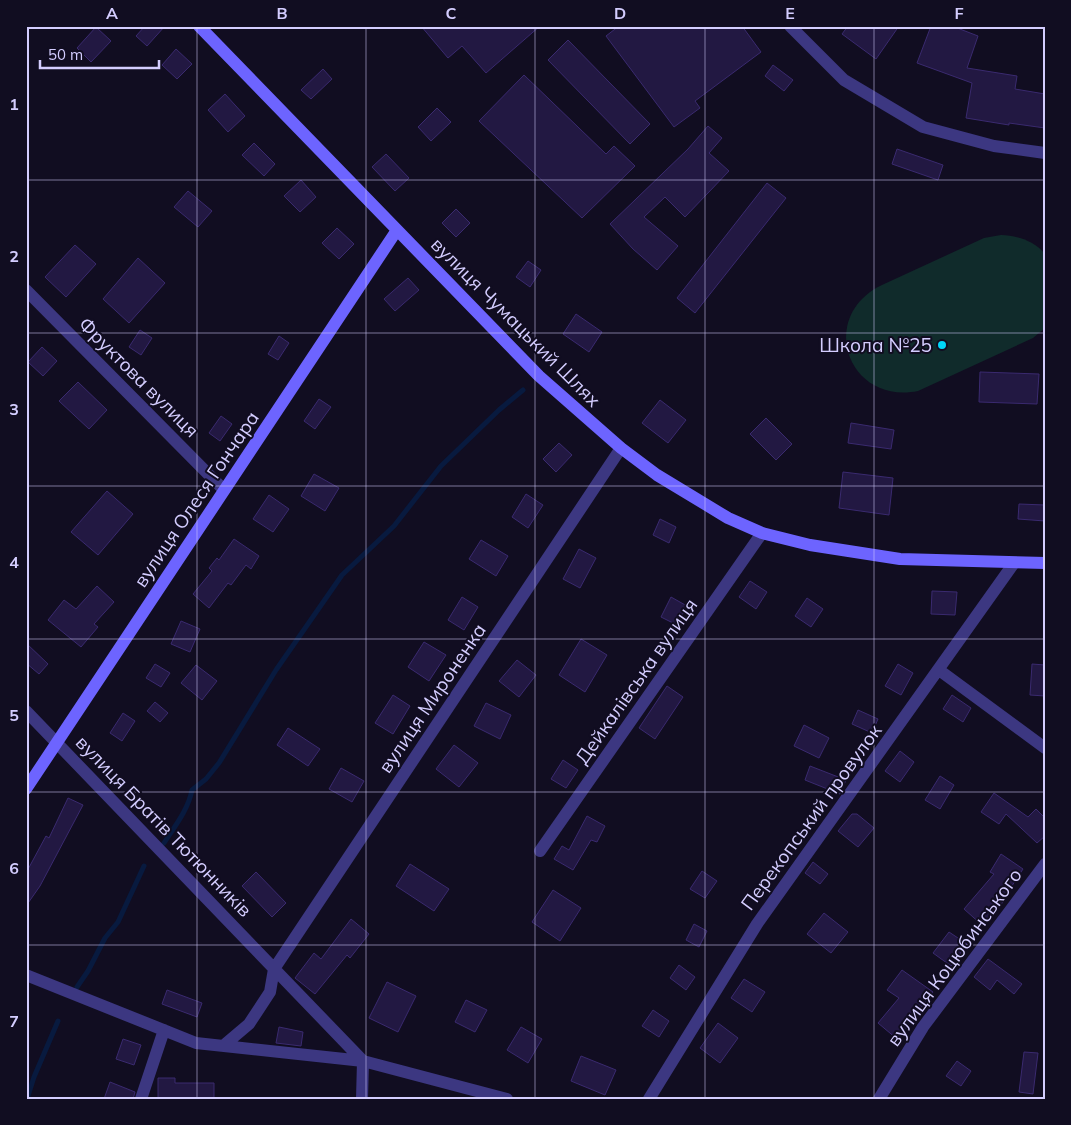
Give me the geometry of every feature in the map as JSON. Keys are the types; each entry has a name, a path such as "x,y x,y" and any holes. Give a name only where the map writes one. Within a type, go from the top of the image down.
{"main road":[{"name":"вулиця Чумацький Шлях","path":"199,26 539,376 621,448 657,475 728,518 762,533 810,545 900,559 1045,563"},
{"name":"вулиця Олеся Гончара","path":"26,789 397,230"}],"street":[{"path":"790,26 844,80 923,127 994,146 1045,153"},
{"name":"Фруктова вулиця","path":"26,290 224,490"},
{"name":"вулиця Мироненка","path":"274,968 621,448"},
{"name":"Дейкалівська вулиця","path":"540,851 762,533"},
{"name":"Перекопський провулок","path":"649,1099 757,924 1014,563"},
{"path":"939,670 1045,748"},
{"name":"вулиця Братів Тютюнників","path":"26,710 363,1061"},
{"name":"вулиця Коцюбинського","path":"879,1099 923,1026 1045,864"},
{"path":"223,1046 249,1024 270,992 274,968"},
{"path":"26,975 196,1043 363,1061 507,1099"},
{"path":"141,1099 164,1030"},
{"path":"362,1099 363,1061"}],"green space":[{"path":"1001,235 1025,240 1035,245 1045,254 1045,328 1033,338 918,391 893,392 873,385 858,372 849,355 846,336 850,317 862,299 882,285 984,238"}],"building":[{"path":"145,26 165,26 147,46 136,36"},
{"path":"421,26 540,26 486,73 462,46 448,58"},
{"path":"619,26 742,26 761,52 695,101 700,108 674,127 606,36"},
{"path":"848,26 899,26 876,59 842,34"},
{"path":"931,26 952,26 978,36 967,68 1017,76 1015,89 1045,94 1045,128 1009,123 1009,125 966,118 972,83 917,63"},
{"path":"96,27 111,41 91,62 77,48"},
{"path":"568,40 650,124 630,144 548,60"},
{"path":"176,49 192,64 177,79 162,65"},
{"path":"773,65 793,80 784,91 765,76"},
{"path":"323,69 332,79 311,99 301,90"},
{"path":"524,75 606,154 614,146 635,166 582,218 479,121"},
{"path":"225,94 245,116 228,132 208,110"},
{"path":"437,108 451,122 431,141 418,127"},
{"path":"708,126 722,138 709,153 729,171 685,217 665,197 644,217 678,246 657,270 633,249 610,224 688,149"},
{"path":"254,143 275,164 264,176 242,155"},
{"path":"897,149 943,165 938,180 892,164"},
{"path":"386,154 409,178 395,191 372,167"},
{"path":"301,180 316,197 300,212 284,196"},
{"path":"767,183 786,198 695,313 677,298"},
{"path":"188,191 212,211 198,227 174,207"},
{"path":"456,209 470,223 456,237 442,223"},
{"path":"337,228 354,244 339,259 322,243"},
{"path":"75,245 96,264 66,297 45,277"},
{"path":"138,258 165,283 129,323 103,299"},
{"path":"528,261 541,270 530,287 516,277"},
{"path":"408,278 419,290 395,311 384,299"},
{"path":"576,314 602,332 589,352 563,334"},
{"path":"140,330 152,338 141,355 129,347"},
{"path":"279,336 289,343 278,360 268,354"},
{"path":"42,347 57,361 43,376 28,362"},
{"path":"980,372 1039,374 1037,404 979,402"},
{"path":"78,382 107,410 89,429 59,401"},
{"path":"319,399 331,407 315,429 304,421"},
{"path":"660,400 686,420 668,443 642,423"},
{"path":"221,416 232,424 220,441 209,433"},
{"path":"766,418 792,444 776,460 750,434"},
{"path":"851,423 894,430 891,449 848,443"},
{"path":"559,443 572,455 556,472 543,459"},
{"path":"843,472 893,478 889,515 839,508"},
{"path":"314,474 339,488 325,511 301,496"},
{"path":"107,491 133,514 98,555 71,532"},
{"path":"526,494 543,505 528,528 512,517"},
{"path":"269,495 289,509 273,532 253,519"},
{"path":"1019,504 1045,505 1045,521 1018,519"},
{"path":"660,519 676,527 669,543 653,535"},
{"path":"234,539 259,556 251,569 246,565 231,585 228,583 209,608 193,594 212,571 209,568 217,558 219,560"},
{"path":"481,540 508,556 496,576 469,559"},
{"path":"579,549 596,558 580,588 563,579"},
{"path":"750,581 767,592 756,609 739,597"},
{"path":"97,586 114,602 94,624 98,627 81,647 48,620 64,600 76,609"},
{"path":"932,591 957,592 955,615 931,614"},
{"path":"462,597 478,607 464,630 448,620"},
{"path":"671,597 687,606 677,625 661,617"},
{"path":"807,598 823,609 811,627 795,616"},
{"path":"181,621 200,629 190,652 171,644"},
{"path":"581,639 607,655 585,692 559,675"},
{"path":"424,642 446,655 429,681 408,667"},
{"path":"26,643 48,664 39,674 26,663"},
{"path":"517,660 536,675 519,697 499,681"},
{"path":"155,664 170,673 161,687 146,678"},
{"path":"898,664 913,673 901,695 885,686"},
{"path":"1032,664 1045,665 1045,696 1030,695"},
{"path":"196,665 217,681 202,700 181,683"},
{"path":"667,686 683,697 655,739 639,728"},
{"path":"393,695 410,706 393,734 375,723"},
{"path":"952,695 971,708 963,722 943,709"},
{"path":"155,702 168,713 160,722 147,711"},
{"path":"486,703 511,715 500,739 474,726"},
{"path":"858,710 878,719 872,733 852,724"},
{"path":"123,713 135,721 122,741 110,733"},
{"path":"804,725 829,738 819,758 794,746"},
{"path":"288,728 320,749 308,766 277,745"},
{"path":"454,745 478,763 459,787 436,769"},
{"path":"900,751 914,762 900,782 885,771"},
{"path":"563,760 578,770 566,788 551,779"},
{"path":"810,766 846,780 840,794 805,780"},
{"path":"341,768 364,781 352,802 329,789"},
{"path":"940,776 954,785 940,809 925,800"},
{"path":"994,793 1028,817 1036,809 1045,818 1045,836 1037,843 1006,814 999,824 981,812"},
{"path":"68,798 83,805 40,886 26,906 26,873 46,836 49,838"},
{"path":"852,814 857,814 874,828 858,847 838,831"},
{"path":"587,816 605,826 597,842 591,840 573,870 554,859 562,846 569,850"},
{"path":"1001,854 1023,869 1003,902 983,926 964,909 994,874 990,872"},
{"path":"813,862 828,874 820,884 805,873"},
{"path":"410,864 449,889 434,911 396,886"},
{"path":"702,871 717,881 705,898 690,889"},
{"path":"256,872 286,903 272,917 242,886"},
{"path":"553,890 581,908 560,941 532,922"},
{"path":"824,913 848,932 831,953 807,934"},
{"path":"351,919 369,934 350,958 347,955 315,994 295,978 314,953 321,959"},
{"path":"694,924 707,931 699,947 686,940"},
{"path":"949,932 967,944 951,966 933,953"},
{"path":"988,959 1022,984 1014,994 997,980 990,990 974,977"},
{"path":"679,965 695,977 686,990 670,978"},
{"path":"902,970 933,992 897,1039 878,1023 899,998 887,990"},
{"path":"744,979 765,992 752,1012 731,998"},
{"path":"387,982 416,996 398,1032 369,1018"},
{"path":"167,990 202,1003 197,1017 162,1004"},
{"path":"466,1000 487,1010 475,1032 455,1022"},
{"path":"653,1010 669,1021 659,1037 642,1026"},
{"path":"718,1023 738,1038 720,1063 700,1048"},
{"path":"279,1027 303,1032 301,1046 276,1043"},
{"path":"521,1027 542,1039 528,1063 507,1050"},
{"path":"123,1039 141,1045 134,1065 116,1059"},
{"path":"1024,1052 1038,1053 1033,1094 1019,1092"},
{"path":"581,1056 616,1070 605,1095 571,1081"},
{"path":"957,1061 971,1071 961,1086 946,1076"},
{"path":"158,1078 175,1078 175,1083 214,1083 214,1099 158,1099"},
{"path":"110,1082 135,1092 133,1099 104,1099"}],"waterway":[{"path":"164,843 184,811 192,790 206,779 219,763 276,670 342,575 394,526 441,466 499,410 523,390"},
{"path":"77,987 88,971 105,938 118,922 144,866"},
{"path":"27,1099 34,1077 58,1021"}],"place":[{"name":"Школа №25","path":"942,345"}]}
